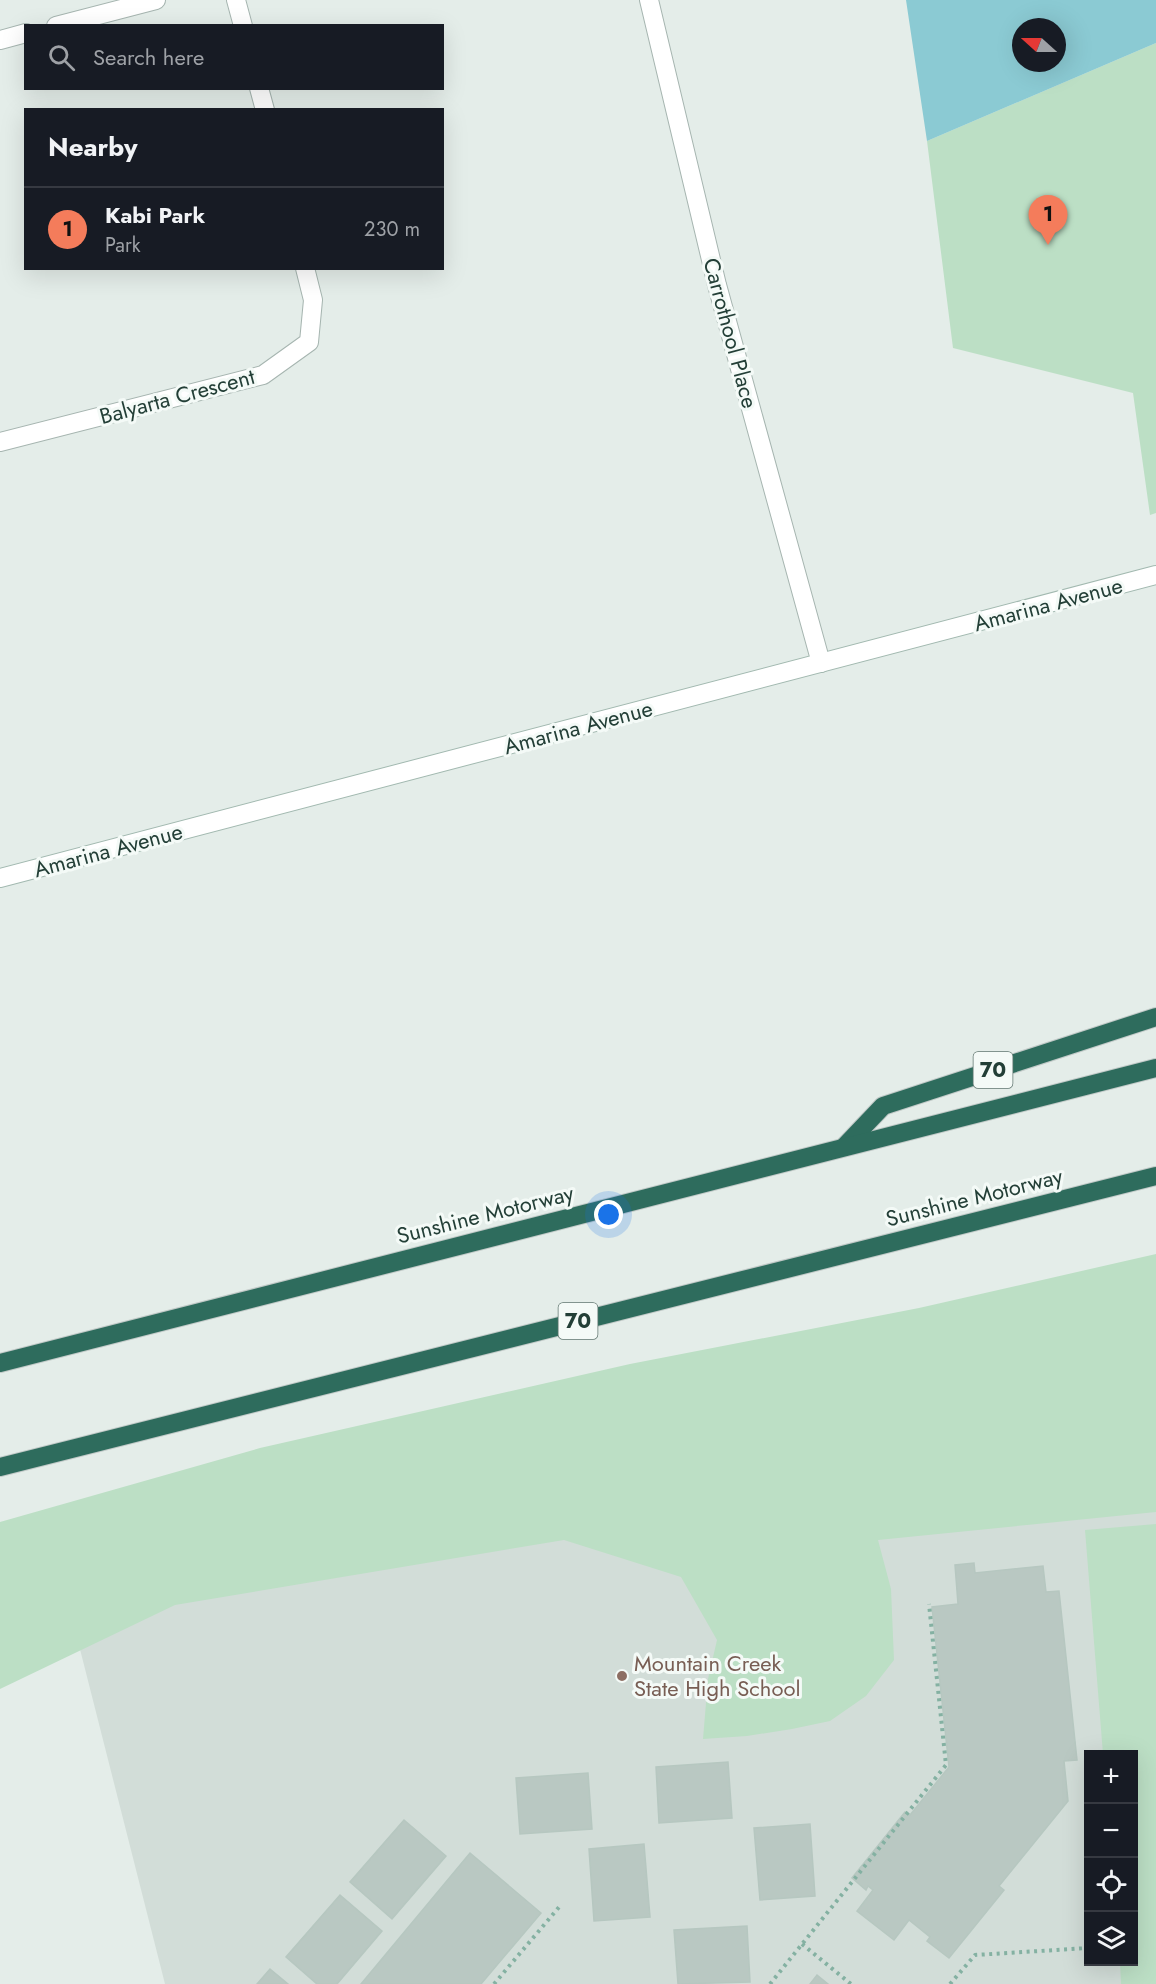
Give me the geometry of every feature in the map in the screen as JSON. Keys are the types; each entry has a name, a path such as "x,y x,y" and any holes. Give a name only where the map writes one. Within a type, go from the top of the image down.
{"highway":[{"name":"70","path":"844,1147 883,1106 1156,1017"},
{"name":"Sunshine Motorway","path":"0,1363 1156,1068"},
{"name":"Sunshine Motorway","path":"0,1467 1156,1176"}],"street":[{"path":"64,24 156,0"},
{"path":"236,0 242,24"},
{"name":"Carrothool Place","path":"649,0 717,285 821,663"},
{"path":"0,40 24,34"},
{"path":"260,90 264,108"},
{"name":"Balyarta Crescent","path":"0,442 263,375 309,342 313,300 306,270"},
{"name":"Amarina Avenue","path":"0,878 1156,575"}],"path":[{"path":"770,1984 946,1764 929,1604"},
{"path":"494,1984 560,1906"},
{"path":"802,1944 851,1984"},
{"path":"950,1984 975,1955 1084,1948"}],"shaded area":[{"name":"Mountain Creek State High School","path":"1156,1437 1156,1984 165,1984 67,1598"}],"green space":[{"path":"1156,43 1156,513 1150,515 1133,393 953,348 927,141"},
{"path":"1156,1254 1156,1512 878,1540 891,1589 894,1660 866,1696 830,1721 747,1736 703,1739 708,1679 717,1640 681,1577 564,1540 175,1605 0,1689 0,1522 260,1448 630,1364 919,1308"},
{"path":"1156,1524 1156,1984 1121,1984 1120,1966 1138,1966 1138,1750 1103,1750 1085,1530"}],"water":[{"path":"906,0 1156,0 1156,43 927,141"}],"building":[{"path":"974,1563 975,1573 1043,1566 1046,1592 1059,1591 1077,1760 1064,1761 1068,1801 999,1886 1004,1890 949,1958 927,1941 930,1937 909,1920 894,1940 857,1911 873,1890 868,1886 866,1890 852,1878 905,1812 910,1815 949,1767 932,1607 958,1604 955,1565"},
{"path":"728,1762 732,1818 659,1823 656,1767"},
{"path":"588,1773 592,1829 520,1834 516,1778"},
{"path":"404,1820 446,1856 392,1919 350,1882"},
{"path":"810,1824 815,1896 760,1900 754,1828"},
{"path":"644,1844 650,1917 594,1921 589,1849"},
{"path":"470,1853 541,1913 481,1984 361,1984"},
{"path":"340,1895 382,1931 337,1984 317,1984 286,1957"},
{"path":"747,1926 750,1982 678,1984 674,1930"},
{"path":"270,1969 288,1984 257,1984"},
{"path":"817,1975 828,1984 810,1984"}],"place":[{"name":"Kabi Park","path":"1048,245"},
{"name":"Mountain Creek State High School","path":"622,1676"}]}
